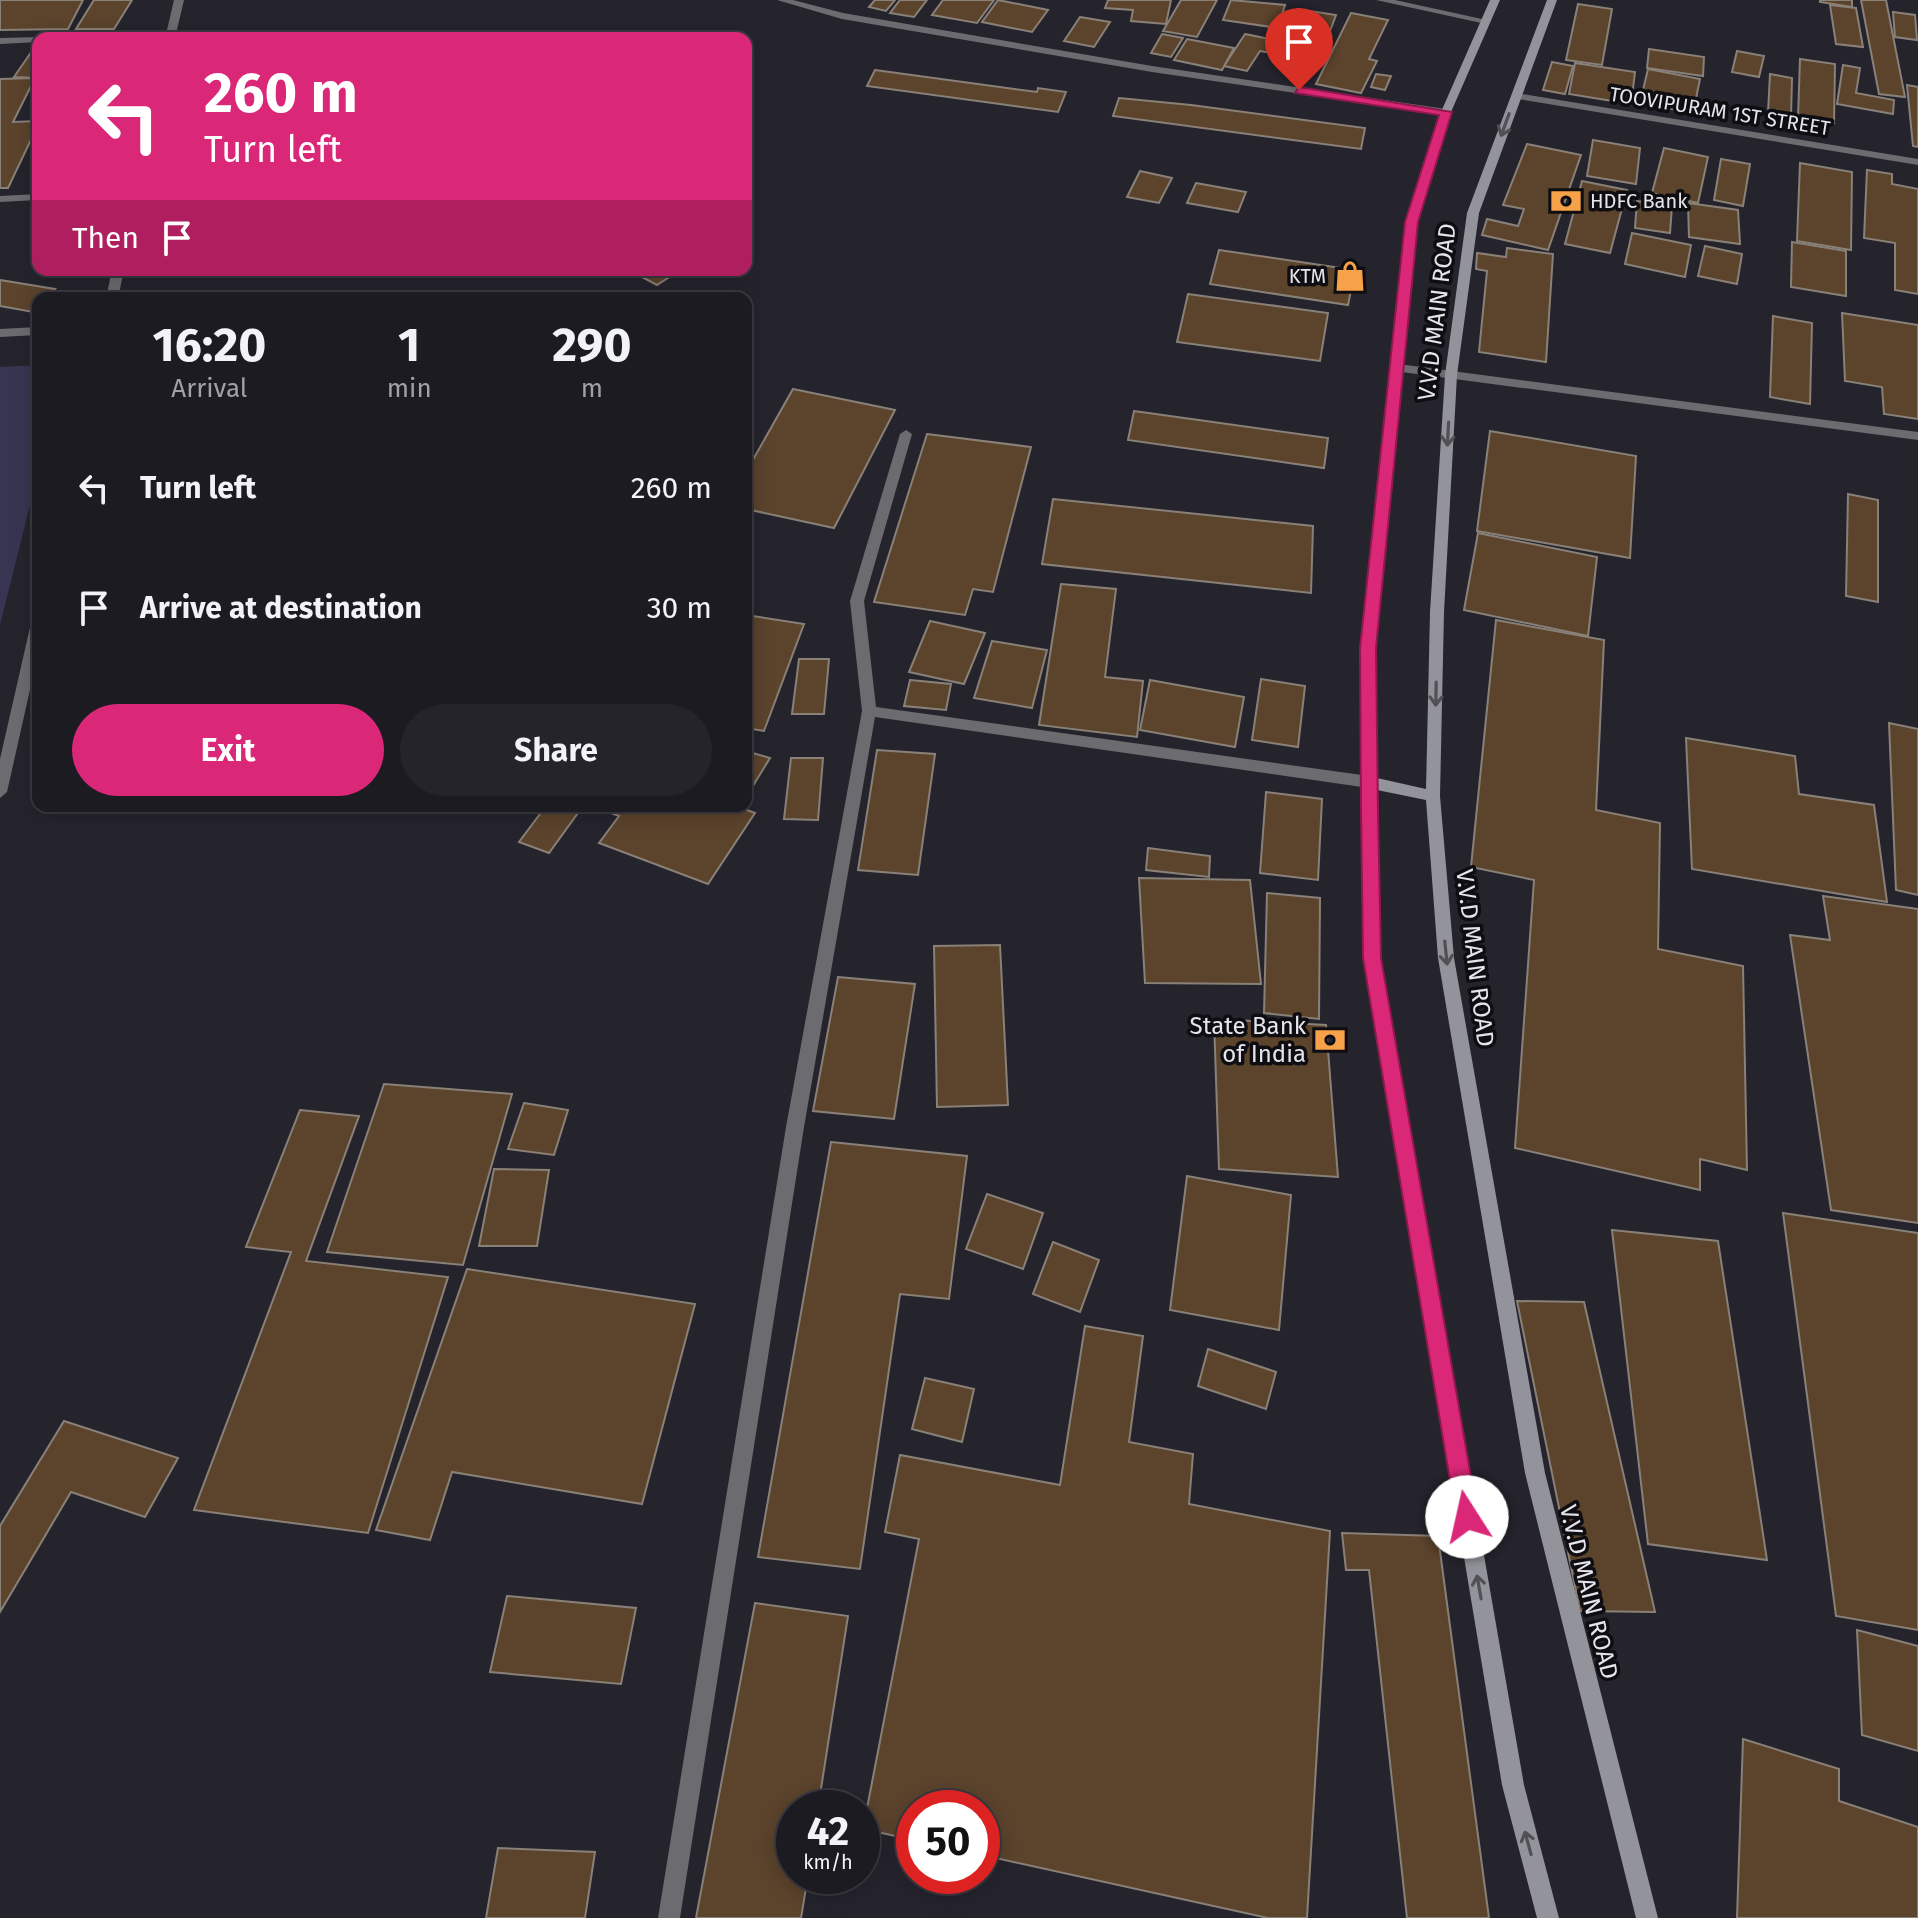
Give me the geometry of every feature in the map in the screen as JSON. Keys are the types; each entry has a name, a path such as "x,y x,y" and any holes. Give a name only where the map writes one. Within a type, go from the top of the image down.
{"main road":[{"name":"V.V.D MAIN ROAD","path":"1495,0 1446,112 1411,222 1368,648 1372,958 1513,1785 1548,1918"},
{"name":"V.V.D MAIN ROAD","path":"1552,0 1473,213 1451,375 1437,612 1433,796 1446,958 1535,1473 1647,1918"},
{"path":"1369,782 1433,796"}],"street":[{"path":"172,32 179,0"},
{"path":"782,0 842,16 1121,64 1446,112"},
{"path":"1381,0 1486,21"},
{"path":"0,41 32,39"},
{"name":"TOOVIPURAM 1ST STREET","path":"1516,96 1918,162"},
{"path":"0,199 32,197"},
{"path":"0,333 32,331"},
{"path":"1398,368 1918,436"},
{"path":"669,1918 795,1127 869,711 857,601 906,434"},
{"path":"0,792 32,650"},
{"path":"869,711 1369,782"}],"shaded area":[{"path":"32,365 32,497 0,625 0,367"}],"building":[{"path":"0,0 83,0 68,29 0,30"},
{"path":"94,0 132,0 114,29 76,29"},
{"path":"875,0 895,0 886,11 869,7"},
{"path":"900,0 927,0 914,17 890,13"},
{"path":"943,0 994,0 977,23 932,15"},
{"path":"998,0 1048,10 1032,32 982,22"},
{"path":"1108,0 1171,0 1166,24 1131,21 1133,10 1105,8"},
{"path":"1181,0 1217,0 1197,37 1163,31"},
{"path":"1231,0 1285,5 1278,28 1223,20"},
{"path":"1852,0 1852,7 1820,2"},
{"path":"1861,0 1886,0 1905,97 1879,94"},
{"path":"1578,4 1612,9 1602,65 1566,60"},
{"path":"1830,5 1856,8 1863,47 1836,44"},
{"path":"1297,9 1336,15 1320,58 1281,52"},
{"path":"1893,12 1915,15 1917,40 1895,37"},
{"path":"1351,13 1388,20 1369,59 1377,61 1361,93 1316,84"},
{"path":"1080,17 1110,22 1094,47 1064,41"},
{"path":"1162,34 1183,38 1171,57 1151,53"},
{"path":"1245,34 1279,41 1271,53 1260,51 1247,71 1224,66"},
{"path":"1187,39 1234,48 1222,70 1174,60"},
{"path":"1649,49 1704,57 1703,76 1647,68"},
{"path":"32,51 32,78 14,77"},
{"path":"1737,51 1764,56 1759,77 1732,72"},
{"path":"1800,59 1835,64 1834,123 1798,118"},
{"path":"1552,62 1573,66 1565,94 1543,90"},
{"path":"1575,63 1635,72 1631,104 1569,94"},
{"path":"1843,65 1860,68 1856,93 1894,100 1893,114 1837,104"},
{"path":"1648,69 1700,79 1693,113 1640,103"},
{"path":"875,70 1037,92 1038,88 1066,92 1058,112 867,86"},
{"path":"1376,74 1391,76 1385,90 1371,87"},
{"path":"1770,74 1792,78 1791,117 1768,113"},
{"path":"32,78 13,122 32,121 32,138 8,188 0,188 0,79"},
{"path":"1907,85 1918,87 1918,147 1913,146"},
{"path":"1119,98 1365,128 1361,149 1113,116"},
{"path":"1593,140 1640,148 1636,184 1587,176"},
{"path":"1527,144 1581,155 1548,250 1482,235 1487,219 1518,226 1524,209 1503,205"},
{"path":"1664,148 1708,157 1698,203 1652,193"},
{"path":"1721,159 1750,164 1743,206 1714,200"},
{"path":"1800,163 1852,172 1851,250 1797,241"},
{"path":"1867,170 1892,174 1892,184 1918,189 1918,294 1895,290 1895,243 1864,238"},
{"path":"1140,171 1172,178 1159,203 1127,197"},
{"path":"1582,181 1627,190 1610,253 1565,244"},
{"path":"1196,183 1246,192 1238,212 1187,203"},
{"path":"1637,201 1672,206 1670,233 1635,228"},
{"path":"1688,203 1738,210 1740,244 1689,237"},
{"path":"1632,233 1691,245 1685,277 1625,264"},
{"path":"1792,242 1846,251 1846,296 1791,287"},
{"path":"1705,246 1742,254 1737,284 1698,276"},
{"path":"1507,248 1553,254 1546,362 1479,352 1487,271 1476,269 1477,253 1506,257"},
{"path":"1219,250 1355,270 1348,305 1210,284"},
{"path":"640,276 671,276 657,285"},
{"path":"0,280 55,289 52,292 32,292 32,312 0,306"},
{"path":"1188,294 1328,313 1320,361 1177,342"},
{"path":"1842,313 1918,325 1918,419 1884,414 1882,387 1845,381"},
{"path":"1773,316 1812,323 1810,404 1770,397"},
{"path":"793,389 895,410 834,528 752,510 752,461"},
{"path":"1134,411 1328,438 1324,468 1128,440"},
{"path":"1490,431 1636,456 1630,558 1477,531"},
{"path":"927,434 1031,447 993,592 973,589 965,615 874,602"},
{"path":"1848,494 1878,500 1878,602 1846,596"},
{"path":"1053,499 1313,526 1311,593 1042,564"},
{"path":"1478,533 1597,557 1588,636 1464,610"},
{"path":"1061,584 1116,589 1105,677 1143,681 1137,737 1039,725"},
{"path":"752,616 804,624 764,731 752,729"},
{"path":"1496,620 1604,640 1596,810 1660,823 1658,949 1743,966 1747,1170 1700,1159 1700,1190 1515,1148 1534,880 1471,867"},
{"path":"930,621 985,633 964,684 909,672"},
{"path":"992,641 1047,650 1032,708 974,698"},
{"path":"799,659 829,659 824,714 792,714"},
{"path":"1261,679 1305,686 1298,747 1252,740"},
{"path":"910,680 951,684 946,710 904,706"},
{"path":"1150,680 1244,697 1235,747 1140,730"},
{"path":"1889,723 1918,729 1918,895 1896,890"},
{"path":"1686,738 1795,756 1799,794 1874,805 1887,902 1692,869"},
{"path":"877,750 935,754 918,875 858,870"},
{"path":"752,753 770,758 752,787"},
{"path":"791,758 823,758 818,820 784,819"},
{"path":"1266,792 1322,799 1318,880 1260,873"},
{"path":"542,812 579,812 549,853 519,842"},
{"path":"609,812 755,813 708,884 599,843 619,816"},
{"path":"1148,848 1210,856 1209,877 1146,870"},
{"path":"1139,878 1250,880 1261,984 1145,983"},
{"path":"1267,893 1320,898 1319,1019 1264,1013"},
{"path":"1823,896 1918,909 1918,1223 1831,1210 1790,935 1830,940"},
{"path":"1000,945 1008,1105 937,1107 934,946"},
{"path":"838,977 915,984 894,1119 813,1111"},
{"path":"1214,1019 1326,1025 1338,1177 1219,1169"},
{"path":"384,1084 512,1094 463,1265 327,1252"},
{"path":"524,1103 568,1110 554,1155 508,1149"},
{"path":"300,1110 359,1116 306,1261 448,1277 368,1533 194,1510 291,1252 246,1247"},
{"path":"831,1142 967,1156 949,1299 900,1294 860,1569 758,1557"},
{"path":"494,1169 549,1170 537,1246 479,1246"},
{"path":"1187,1176 1291,1195 1279,1330 1170,1310"},
{"path":"987,1194 1043,1213 1023,1269 966,1249"},
{"path":"1783,1213 1918,1233 1918,1630 1836,1616"},
{"path":"1612,1230 1718,1241 1767,1560 1648,1544"},
{"path":"1053,1242 1099,1260 1080,1312 1033,1294"},
{"path":"467,1269 695,1304 642,1504 452,1472 430,1540 376,1530"},
{"path":"1517,1301 1584,1302 1655,1612 1580,1611"},
{"path":"1085,1326 1143,1336 1129,1442 1193,1454 1189,1504 1330,1531 1307,1918 1268,1918 1000,1859 1000,1790 896,1790 896,1836 880,1833 880,1790 871,1790 919,1539 885,1532 900,1455 1060,1485"},
{"path":"1208,1349 1276,1372 1266,1409 1198,1386"},
{"path":"925,1378 974,1389 962,1442 912,1429"},
{"path":"64,1421 178,1458 145,1517 71,1492 0,1612 0,1526"},
{"path":"1342,1533 1438,1536 1489,1918 1407,1918 1369,1570 1346,1570"},
{"path":"507,1596 636,1608 621,1684 490,1672"},
{"path":"755,1603 848,1616 821,1790 776,1790 776,1894 805,1894 801,1918 696,1918"},
{"path":"1857,1630 1918,1646 1918,1751 1862,1735"},
{"path":"1743,1739 1839,1769 1839,1801 1918,1827 1918,1918 1737,1918"},
{"path":"498,1848 595,1852 585,1918 486,1918"}],"place":[{"name":"HDFC Bank","path":"1566,201"},
{"name":"KTM","path":"1350,276"},
{"name":"State Bank of India","path":"1330,1040"}],"route":[{"path":"1299,90 1446,112 1411,222 1368,648 1372,958 1467,1517"}]}
